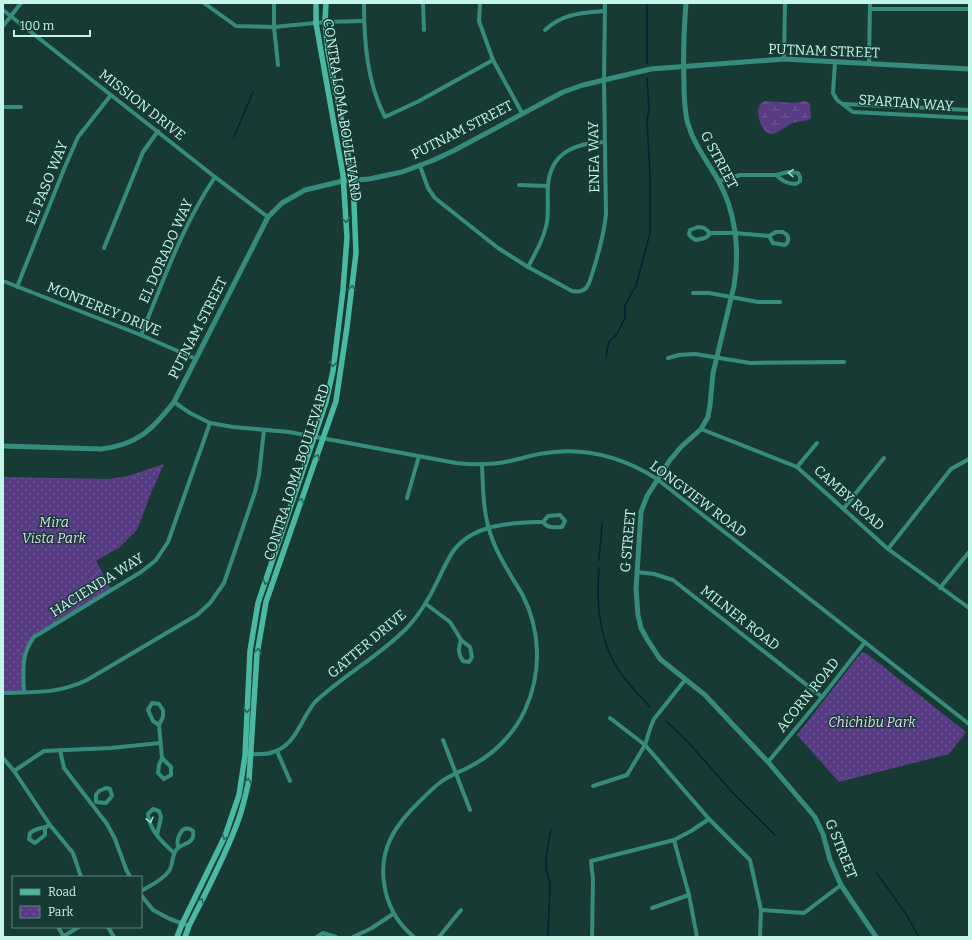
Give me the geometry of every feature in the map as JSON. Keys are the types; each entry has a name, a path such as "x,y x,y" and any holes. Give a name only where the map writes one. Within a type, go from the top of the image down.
{"main road":[{"name":"CONTRA LOMA BOULEVARD","path":"185,937 231,840 249,780 250,651 258,603 326,402 332,371 343,290 347,237 344,182 316,23 316,3"},
{"name":"CONTRA LOMA BOULEVARD","path":"177,937 225,836 239,795 248,755 257,654 266,602 336,401 341,370 356,253 353,180 328,50 325,22 326,3"}],"street":[{"path":"3,26 21,3"},
{"path":"204,3 236,26 274,27 325,22 364,21"},
{"path":"274,3 274,27 278,64"},
{"path":"364,3 364,21 370,70 379,105 385,117 419,101 493,60"},
{"path":"423,3 424,30"},
{"path":"480,3 479,22 493,60 522,113"},
{"name":"ENEA WAY","path":"528,267 568,289 578,292 587,287 600,250 604,234 606,214 604,80 605,3"},
{"name":"G STREET","path":"686,3 684,100 688,123 695,142 719,181 730,209 735,232 737,265 712,377 710,410 706,421 701,429 678,450 657,479 647,496 641,512 636,602 642,628 651,647 660,659 705,695 768,762 815,817 823,834 830,860 841,885 876,937"},
{"path":"784,59 785,3"},
{"path":"869,64 870,3"},
{"path":"870,9 969,9"},
{"name":"MISSION DRIVE","path":"3,10 268,217"},
{"path":"546,30 554,21 572,14 605,11"},
{"name":"PUTNAM STREET","path":"3,446 101,449 117,447 132,441 150,430 174,402 268,217 279,206 298,193 313,188 353,180 386,176 420,166 455,150 563,92 604,80 656,68 784,59 969,69"},
{"name":"SPARTAN WAY","path":"835,62 833,93 837,100 853,112 969,118"},
{"name":"EL PASO WAY","path":"17,287 78,137 111,95"},
{"name":"SPARTAN WAY","path":"844,104 969,110"},
{"path":"3,107 21,107"},
{"path":"104,248 143,152 158,131"},
{"path":"420,166 430,192 439,202 498,248 528,267 541,244 545,232 548,214 548,186 555,163 567,151 584,143 605,142"},
{"path":"719,181 740,175 776,175 794,172 798,173 800,181 796,184 789,184 783,182 776,175"},
{"name":"EL DORADO WAY","path":"141,335 172,259 200,200 215,177"},
{"path":"519,185 548,186"},
{"path":"709,233 705,238 699,240 692,239 689,234 692,229 698,227 704,228 709,233 735,232 769,236 776,232 783,232 789,239 788,243 785,245 773,243 769,236"},
{"name":"MONTEREY DRIVE","path":"3,281 141,335 196,359"},
{"path":"694,293 709,293 758,302 780,302"},
{"path":"668,358 687,354 750,363 844,362"},
{"name":"LONGVIEW ROAD","path":"174,402 190,413 210,423 233,427 289,432 456,463 482,464 512,461 544,453 556,452 585,452 625,462 657,479 969,724"},
{"name":"HACIENDA WAY","path":"24,692 24,658 27,645 34,637 141,572 156,560 168,542 210,423"},
{"name":"CAMBY ROAD","path":"701,429 797,467 888,549 969,608"},
{"path":"3,693 56,691 73,687 197,614 210,603 224,583 255,492 259,475 264,430"},
{"path":"797,467 817,443"},
{"path":"407,498 420,456"},
{"path":"844,508 884,458"},
{"path":"888,549 951,469 969,459"},
{"path":"414,937 405,929 393,914 386,895 383,880 384,856 389,841 395,829 408,813 439,783 487,756 510,734 520,719 528,702 536,670 537,642 530,613 522,594 495,547 488,528 484,500 482,464"},
{"path":"560,515 565,521 562,527 550,528 543,522 548,516 560,515"},
{"name":"GATTER DRIVE","path":"248,755 277,751 286,746 294,738 305,716 315,702 402,633 426,604 455,550 468,537 488,528 506,524 543,522"},
{"path":"940,588 969,552"},
{"name":"MILNER ROAD","path":"637,572 654,574 673,580 822,697"},
{"path":"426,604 450,622 461,640 470,647 472,659 469,662 463,661 459,654 458,649 461,640"},
{"name":"ACORN ROAD","path":"768,762 865,642"},
{"path":"593,786 627,775 645,744 654,719 685,680"},
{"path":"159,725 153,720 148,710 152,703 159,704 163,710 163,717 159,725 162,758 158,773 164,779 171,775 171,767 162,758"},
{"path":"610,718 645,744 709,819 750,860 761,910 760,937"},
{"path":"443,740 470,810"},
{"path":"14,771 44,751 111,748 160,743"},
{"path":"60,750 64,768 94,803 107,824 115,839 130,876"},
{"path":"277,751 290,780"},
{"path":"3,758 14,771 50,825 73,853 81,876"},
{"path":"106,788 110,790 112,796 106,803 94,803 96,795 99,791 106,788"},
{"path":"157,835 161,817 159,811 153,809 150,811 148,817 150,823 157,835 163,844 174,854"},
{"path":"592,937 593,880 591,861 674,840 709,819"},
{"path":"45,828 50,825"},
{"path":"142,890 160,880 170,870 174,854 178,847 177,841 181,831 185,828 190,828 194,834 192,839 189,843 178,847"},
{"path":"674,840 689,895 697,937"},
{"path":"761,910 804,913 841,885"},
{"path":"652,908 689,895"},
{"path":"142,896 153,910 170,919 189,926"},
{"path":"439,937 461,910"},
{"path":"353,937 372,928 393,914"},
{"path":"58,928 63,937 77,928"},
{"path":"109,928 114,937"},
{"path":"317,937 323,933 336,937"}],"green space":[{"path":"765,101 793,103 805,101 810,104 811,118 805,121 793,123 773,134 767,133 760,122 758,112 760,104"},
{"name":"Mira Vista Park","path":"164,464 137,530 120,547 96,561 112,590 34,637 23,658 24,692 3,693 3,477 109,479 128,476"},
{"path":"95,560 109,585 97,591 85,570 87,565"},
{"name":"Chichibu Park","path":"863,652 966,732 949,754 839,782 797,735"}],"waterway":[{"path":"647,3 647,63"},
{"path":"606,356 609,342 617,334 625,318 625,305 636,286 650,233 650,174 647,120 649,110 647,78"},
{"path":"234,137 253,92"},
{"path":"599,560 602,524"},
{"path":"599,568 598,593 600,618 602,631 610,655 620,672 650,707"},
{"path":"666,721 688,742 734,794 775,835"},
{"path":"548,937 550,883 546,869 546,858 552,829"},
{"path":"876,872 906,914 919,937"}]}
